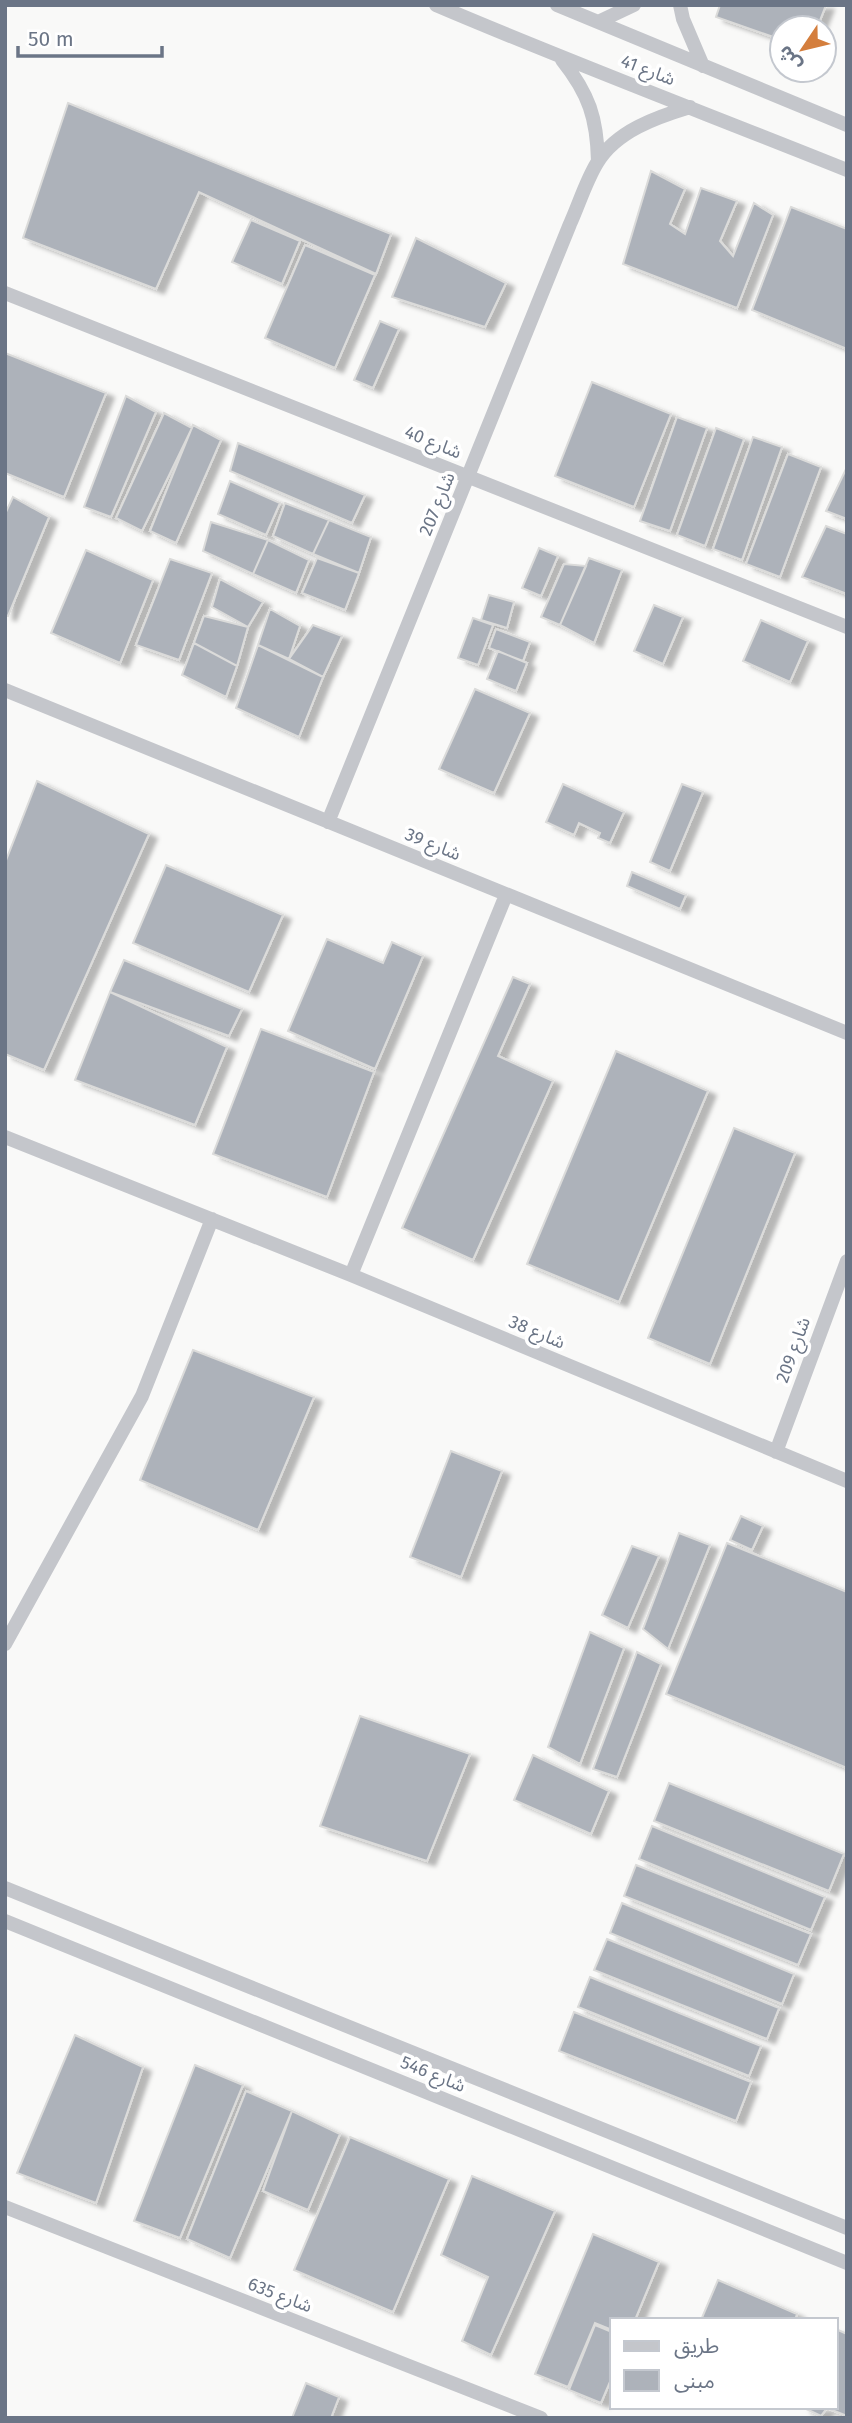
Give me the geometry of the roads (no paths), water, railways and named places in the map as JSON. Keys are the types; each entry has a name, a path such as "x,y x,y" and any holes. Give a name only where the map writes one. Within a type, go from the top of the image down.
{"street":[{"name":"شارع 41","path":"436,5 561,58 847,170"},
{"name":"شارع 41","path":"556,5 847,125"},
{"path":"598,22 634,5"},
{"path":"680,5 683,19 703,66"},
{"name":"شارع 207","path":"561,58 579,80 591,106 597,133 598,161"},
{"name":"شارع 207","path":"328,822 598,161 616,142 638,127 690,107"},
{"name":"شارع 40","path":"5,293 847,627"},
{"name":"شارع 39","path":"5,690 847,1033"},
{"path":"351,1275 506,895"},
{"name":"شارع 38","path":"5,1137 351,1275 847,1481"},
{"path":"5,1644 142,1396 212,1219"},
{"name":"شارع 209","path":"776,1452 847,1261"},
{"name":"شارع 546","path":"5,1888 847,2228"},
{"name":"شارع 546","path":"5,1921 847,2263"},
{"name":"شارع 635","path":"5,2207 541,2418"}]}
